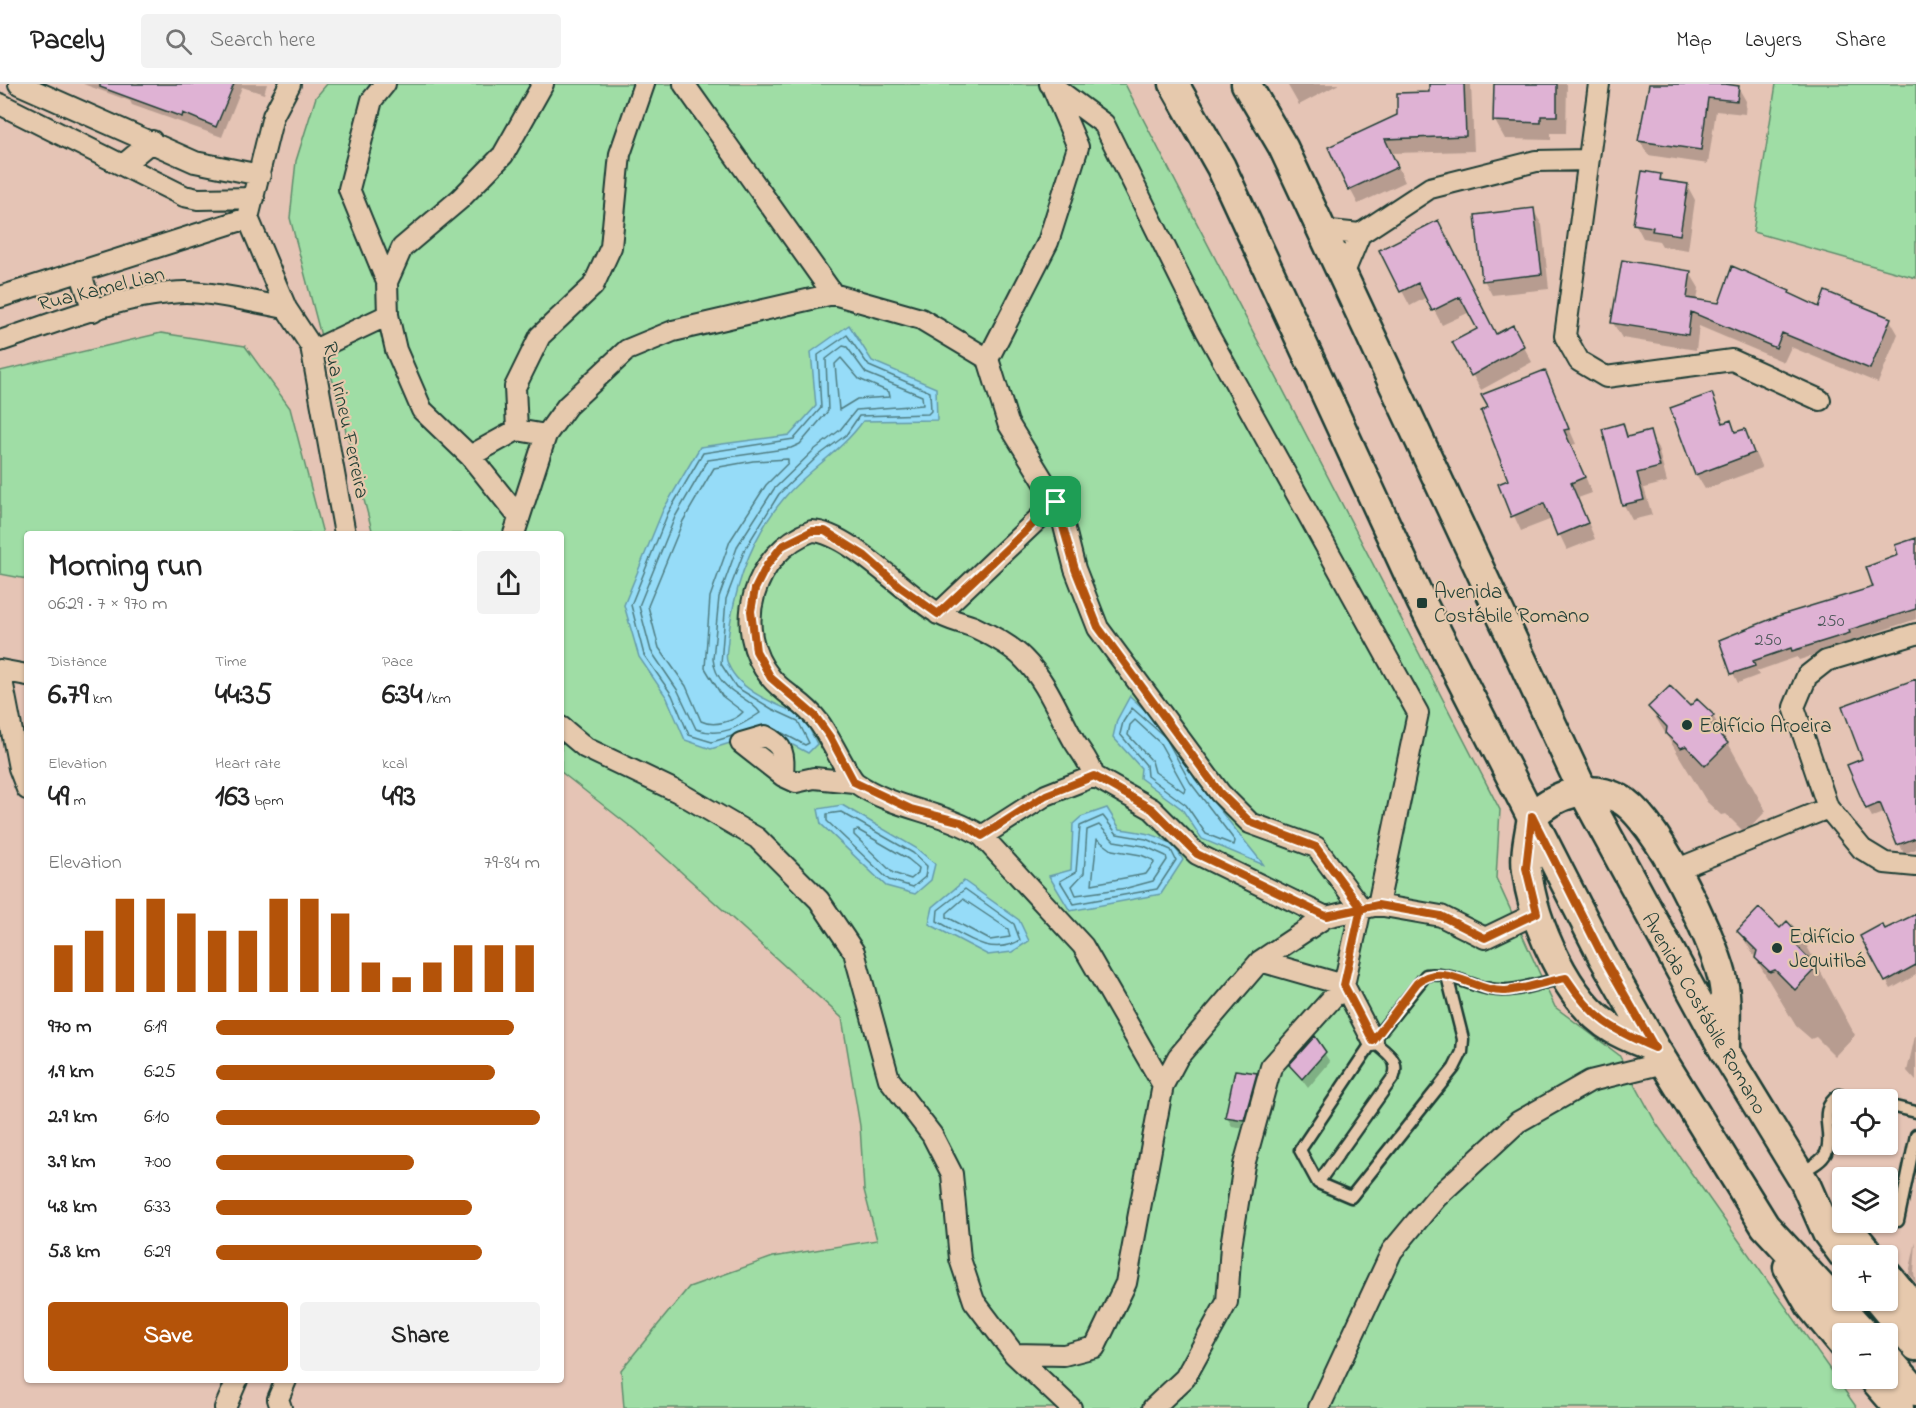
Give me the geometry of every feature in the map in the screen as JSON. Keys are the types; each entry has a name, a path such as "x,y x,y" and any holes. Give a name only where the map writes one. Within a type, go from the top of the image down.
{"main road":[{"path":"1174,84 1221,167 1422,603 1602,955 1659,1056 1810,1305 1832,1332"},
{"name":"Avenida Costábile Romano","path":"1246,84 1283,147 1583,791 1725,1052 1802,1178 1827,1233 1836,1245"},
{"path":"1659,1056 1612,1029 1581,1001 1566,978 1537,913 1526,868 1532,816 1553,799 1583,791 1605,793 1623,800 1648,827 1676,870 1711,942 1722,977 1726,1003 1725,1052"},
{"path":"1802,1178 1832,1210"},
{"path":"1764,1226 1855,1323"},
{"path":"1852,1233 1862,1245"},
{"path":"1897,1311 1916,1346"},
{"path":"1898,1371 1916,1391"},
{"path":"1883,1389 1899,1408"}],"street":[{"path":"19,84 195,162 260,175"},
{"path":"248,218 273,116 290,84"},
{"path":"385,84 372,100 349,189 387,282 388,315 396,350 422,410 470,456 516,525"},
{"path":"387,282 402,248 460,199 503,156 543,84"},
{"path":"517,430 515,387 540,336 593,286 611,247 620,154 644,84"},
{"path":"684,84 832,294"},
{"path":"988,359 1048,242 1078,147 1051,84"},
{"path":"1051,84 1104,124 1207,332 1418,713 1369,907 1344,985 1271,1067 1244,1165 1231,1246 1227,1302 1185,1378 1153,1408"},
{"path":"1599,84 1565,336 1579,361 1606,377 1732,360 1820,400"},
{"path":"0,104 184,196 198,199 254,198"},
{"path":"123,165 152,141"},
{"path":"1343,275 1360,234 1430,188 1536,161 1588,160"},
{"name":"Rua Kamel Lian","path":"0,297 248,218"},
{"name":"Rua Irineu Ferreira","path":"248,218 286,308 312,351 344,531"},
{"path":"1321,230 1360,234"},
{"path":"80,271 93,311"},
{"name":"Rua Kamel Lian","path":"0,341 93,311 158,294 189,292 286,308"},
{"path":"516,525 546,435 567,406 627,350 673,331 832,294 921,319 988,359 1008,423 1056,502 1075,569 1098,627 1220,793 1250,822 1316,847 1369,907"},
{"path":"312,351 388,315"},
{"path":"470,456 517,430 546,435"},
{"path":"938,614 1056,502"},
{"path":"854,782 830,737 815,716 771,678 756,651 751,611 755,589 767,565 782,546 812,531 825,531 865,556 899,586 938,614 975,627 1024,659 1054,699 1075,743 1087,756 1094,776 1152,809 1197,854 1326,916"},
{"path":"1916,634 1826,661 1807,676 1794,707 1828,808 1862,849 1885,863 1916,866"},
{"path":"24,674 0,670 19,768 24,781"},
{"path":"564,730 586,748 678,792 757,838 819,900 854,952 889,1079 932,1135 952,1174 960,1260 974,1301 1014,1354 1071,1408"},
{"path":"783,776 796,782 814,778 854,782 911,809 961,822 982,836 1083,946 1163,1085"},
{"path":"982,836 1046,795 1094,776"},
{"path":"1676,870 1828,808"},
{"path":"1014,1354 1064,1354 1095,1347 1126,1283 1163,1085 1178,1057 1260,961 1326,916 1369,907 1441,916 1485,938 1537,913"},
{"path":"1260,961 1344,985 1373,1041"},
{"path":"1319,1408 1392,1251 1436,1198 1518,1122 1590,1081 1659,1056"},
{"path":"225,1408 236,1383"},
{"path":"281,1408 278,1399 285,1383"}],"lane":[{"path":"1447,976 1463,1039 1462,1052 1454,1068 1351,1197 1318,1183 1300,1150 1373,1041 1426,975 1447,976 1489,989 1506,991 1566,978"},
{"path":"1318,1183 1394,1076 1397,1067 1394,1059 1373,1041"},
{"path":"1802,1178 1826,1152 1825,1116 1832,1100"},
{"path":"1898,1108 1916,1112"},
{"path":"1898,1221 1916,1135"}],"green space":[{"path":"327,84 1125,84 1500,810 1496,878 1555,1007 1619,1055 1656,1123 1832,1373 1832,1389 1844,1389 1857,1408 624,1408 621,1370 689,1287 773,1257 877,1240 864,1190 860,1126 842,1018 636,831 564,774 564,531 372,531 290,218 296,161 316,97"},
{"path":"1776,84 1916,84 1916,278 1753,232"},
{"path":"161,333 245,346 290,408 322,531 24,531 24,578 0,574 0,371"}],"water":[{"path":"849,325 872,361 936,388 937,420 863,421 845,442 794,487 773,512 746,564 735,601 726,653 732,672 739,681 759,696 803,716 817,744 808,753 761,728 746,738 711,749 685,740 667,698 639,657 624,605 663,510 700,447 790,435 816,406 811,352"},
{"path":"1130,696 1171,735 1195,779 1264,865 1202,839 1182,809 1140,778 1141,768 1113,737 1117,720"},
{"path":"842,805 916,848 935,864 931,880 915,894 886,886 821,824 818,809"},
{"path":"1107,808 1120,829 1156,836 1178,851 1183,860 1161,894 1070,911 1049,876 1071,870 1073,824 1081,817"},
{"path":"964,881 1019,920 1029,941 1012,952 988,955 929,924 933,907"}],"building":[{"path":"100,84 234,84 216,127 183,113 182,117 100,87"},
{"path":"1429,84 1464,84 1466,136 1385,139 1398,167 1348,190 1328,147 1397,115 1397,93 1429,92"},
{"path":"1494,84 1557,84 1557,116 1541,116 1541,123 1493,121"},
{"path":"1649,84 1739,86 1737,101 1708,98 1701,150 1638,141"},
{"path":"1642,171 1661,174 1660,180 1688,184 1680,235 1652,231 1653,227 1633,224"},
{"path":"1534,208 1542,274 1482,281 1475,215"},
{"path":"1438,220 1496,334 1513,325 1524,346 1471,376 1452,342 1477,329 1460,297 1432,311 1418,283 1400,292 1379,250"},
{"path":"1622,260 1691,271 1687,298 1719,303 1732,266 1790,291 1789,293 1819,307 1825,291 1891,318 1870,369 1782,333 1776,348 1691,312 1688,335 1611,323"},
{"path":"1545,370 1569,429 1564,430 1585,477 1571,483 1588,523 1557,536 1544,503 1511,517 1498,484 1508,480 1481,411 1488,407 1481,395"},
{"path":"1712,393 1723,423 1731,420 1735,432 1745,429 1754,453 1695,475 1670,408"},
{"path":"1623,423 1627,437 1650,431 1660,467 1637,473 1644,500 1622,505 1602,429"},
{"path":"1916,538 1916,609 1849,630 1850,633 1792,651 1791,648 1753,661 1755,666 1731,674 1719,640 1781,615 1873,587 1866,567 1898,555 1895,545"},
{"path":"1916,679 1916,838 1897,845 1880,803 1866,809 1847,765 1862,759 1842,706"},
{"name":"Edifício Aroeira","path":"1670,686 1690,706 1697,699 1714,715 1707,722 1728,743 1705,766 1686,746 1681,748 1666,734 1667,727 1648,707"},
{"name":"Edifício Jequitibá","path":"1759,908 1780,928 1787,921 1804,939 1797,946 1817,967 1795,990 1775,970 1770,972 1755,958 1757,951 1737,931"},
{"path":"1916,914 1916,965 1885,982 1860,936 1882,924 1885,929"},
{"path":"1315,1036 1326,1052 1302,1079 1289,1065"},
{"path":"1235,1070 1257,1073 1244,1120 1225,1117"}],"place":[{"name":"Avenida Costábile Romano","path":"1422,603"},
{"name":"Edifício Aroeira","path":"1687,725"},
{"name":"Edifício Jequitibá","path":"1777,948"}],"route":[{"path":"1056,502 938,614 899,586 865,556 825,531 812,531 799,536 782,546 767,565 755,589 751,611 756,651 771,678 815,716 830,737 854,782 911,809 961,822 982,836 1046,795 1094,776 1152,809 1197,854 1326,916 1361,908 1378,905 1441,916 1485,938 1537,913 1526,868 1532,816 1602,955 1655,1048 1612,1029 1581,1001 1566,978 1506,991 1489,989 1437,973 1426,975 1417,983 1373,1041 1344,985 1361,908 1316,847 1250,822 1220,793 1098,627 1075,569 1056,502"}]}
